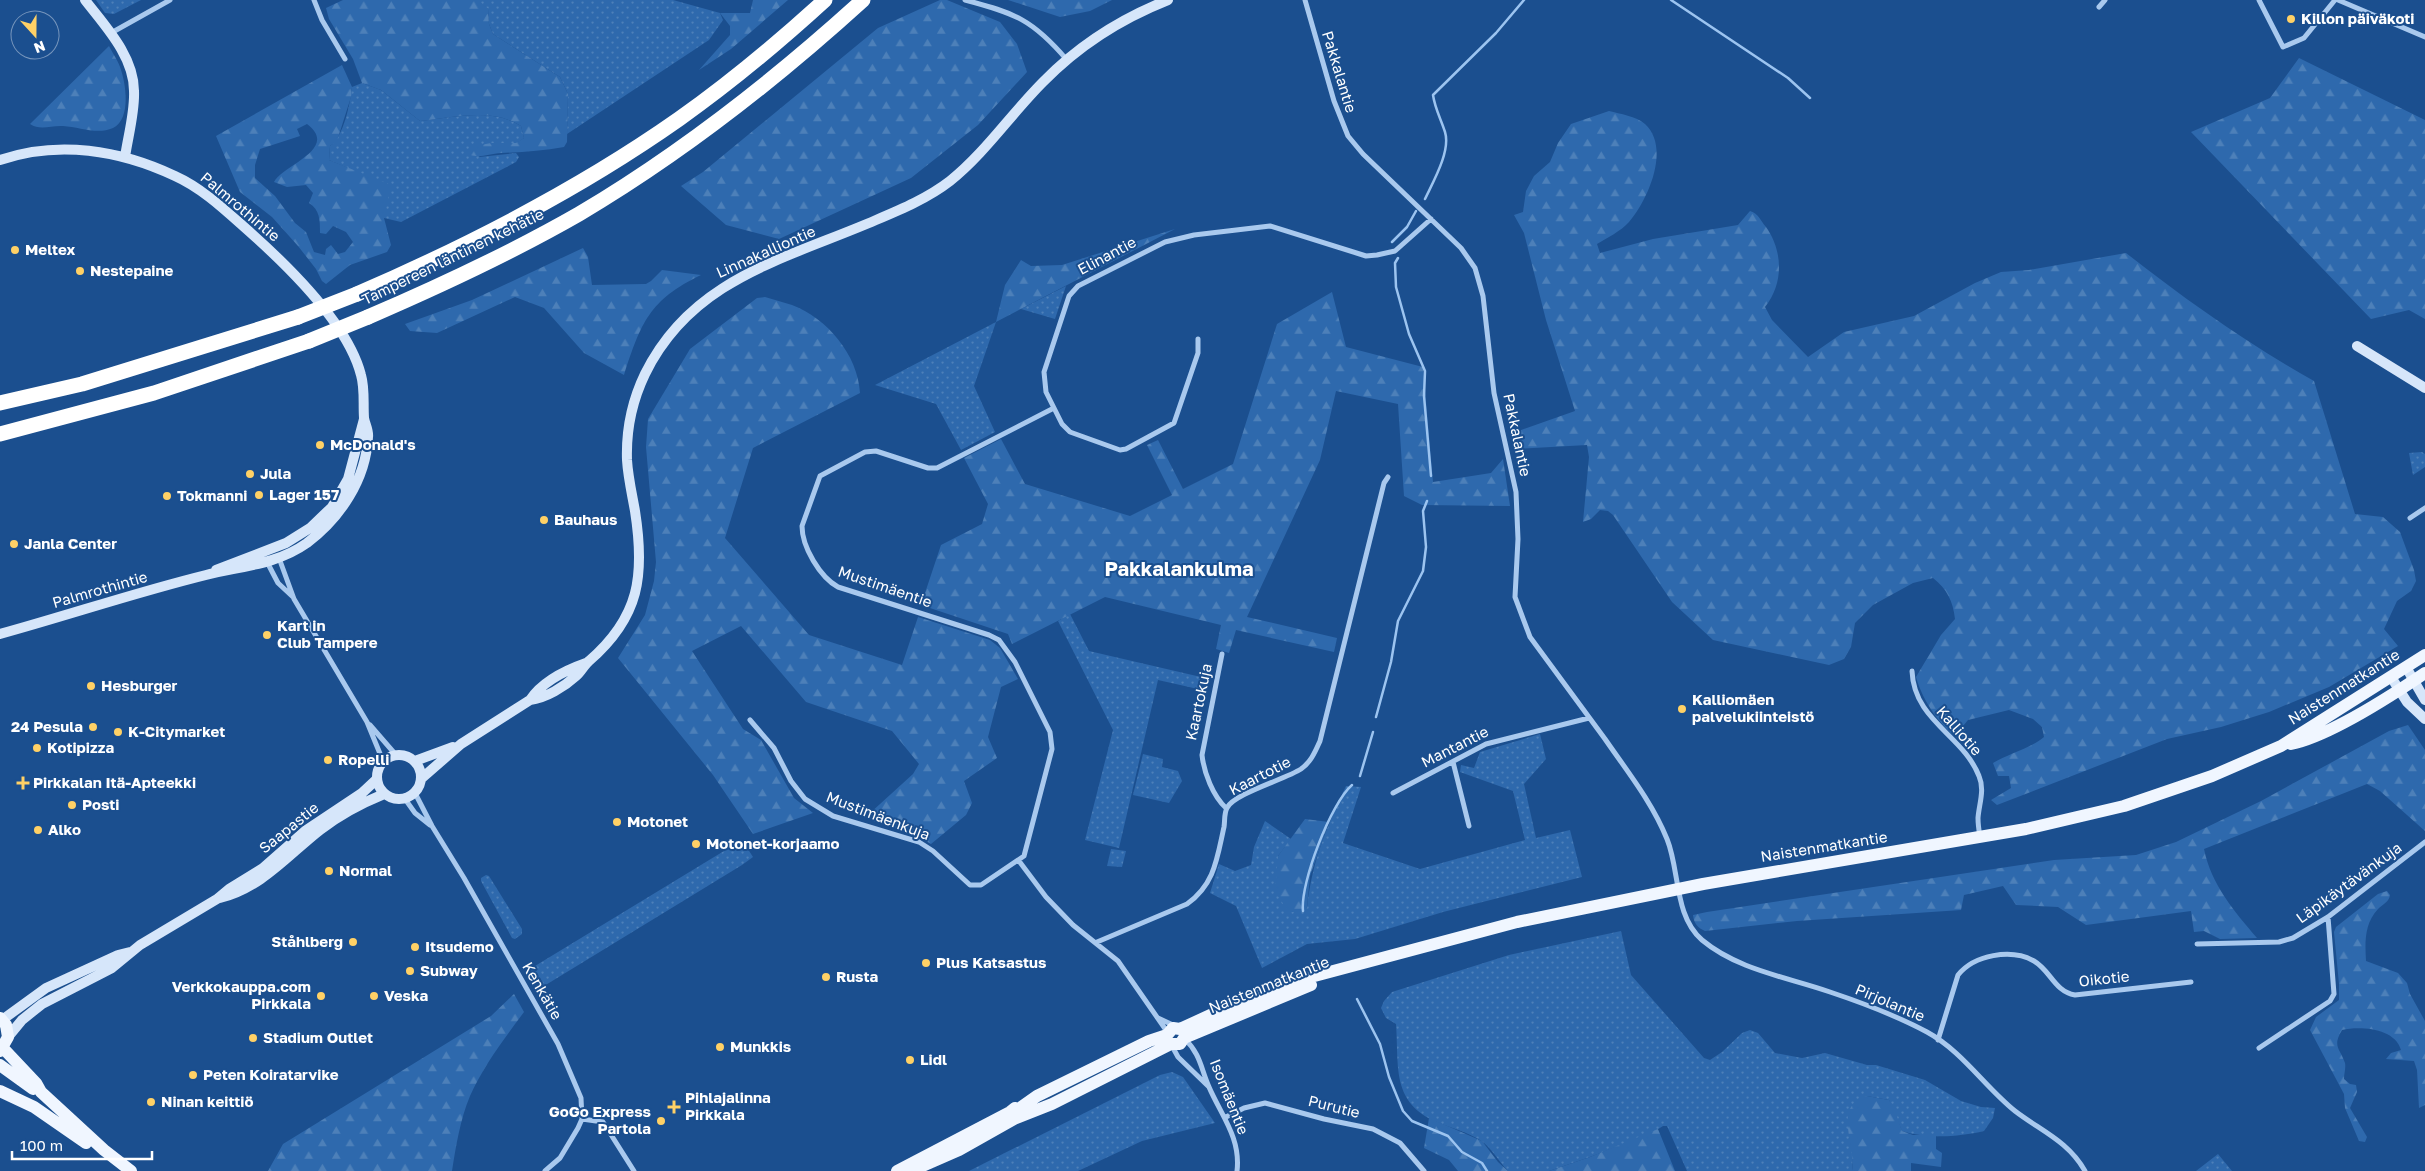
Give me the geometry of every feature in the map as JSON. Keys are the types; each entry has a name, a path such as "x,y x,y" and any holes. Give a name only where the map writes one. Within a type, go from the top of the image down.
{"highway":[{"name":"Tampereen läntinen kehätie","path":"0,404 82,384 298,318 439,259 502,227 628,154 681,118 738,75 825,0"},
{"name":"Tampereen läntinen kehätie","path":"0,434 154,393 309,341 368,317 510,252 638,178 754,95 807,51 863,0"}],"main road":[{"path":"85,0 122,52 131,74 134,92 125,157"},
{"name":"Linnakalliontie","path":"461,744 530,700 536,690 570,669 587,663 601,652 622,627 636,593 640,570 640,551 627,462 632,407 644,375 671,332 696,307 723,286 901,209 950,181 977,156 1043,82 1067,60 1114,25 1136,13 1168,0"},
{"name":"Palmrothintie","path":"0,160 56,149 91,151 125,157 178,177 204,193 293,274 331,319 350,346 362,377 364,419 369,435 348,502 339,514 313,537 279,559 208,574 0,634"},
{"path":"2357,346 2425,388"},
{"name":"Palmrothintie","path":"208,574 227,564 275,548 294,539 310,528 340,496 351,471 364,419"},
{"name":"Naistenmatkantie","path":"911,1171 959,1150 1017,1114 1037,1096 1149,1040 1174,1034 1254,1007 1366,963 1517,922 1680,888 1980,838 2124,806 2212,776 2281,746 2425,655"},
{"path":"2406,667 2425,700"},
{"name":"Naistenmatkantie","path":"2281,746 2305,741 2400,690 2425,673"},
{"path":"2391,677 2407,702 2425,719"},
{"path":"415,762 461,744"},
{"path":"422,778 415,762 410,758 396,755 383,761 377,779 384,794 396,800 405,799 416,793 422,778 461,744"},
{"name":"Saapastie","path":"4,1045 22,1020 42,1004 112,968 130,952 218,899 228,889 264,868 305,831 362,793 377,779"},
{"name":"Saapastie","path":"218,899 235,895 259,880 286,861 321,829 384,794"},
{"name":"Saapastie","path":"1,1019 46,988 118,955 130,952"},
{"path":"1,1019 6,1025 4,1045 36,1083 40,1092"},
{"path":"0,1065 32,1089 40,1092 104,1150 131,1171"},
{"path":"0,1091 44,1113 90,1146 104,1150"},
{"name":"Naistenmatkantie","path":"897,1171 1017,1114"}],"street":[{"path":"110,33 170,0"},
{"path":"314,0 322,20 345,59"},
{"path":"965,0 999,9 1031,24 1067,60"},
{"name":"Pakkalantie","path":"1305,0 1334,101 1348,136 1363,154 1442,228 1469,257 1475,268 1483,296 1494,393 1516,492 1518,539 1515,588 1519,611 1530,637 1641,790 1668,840 1680,888"},
{"path":"2099,7 2105,0"},
{"path":"2259,0 2283,47 2304,38 2336,0 2425,38"},
{"name":"Elinantie","path":"1198,339 1198,353 1174,423 1126,450 1112,448 1070,432 1052,409 1046,392 1044,372 1069,296 1078,286 1147,250 1165,242 1194,235 1270,226 1366,256 1386,254 1405,243 1431,219"},
{"name":"Mustimäentie","path":"1019,861 1027,848 1052,749 1047,722 1015,662 999,640 989,635 838,587 829,582 815,562 802,534 802,526 820,476 864,452 876,451 928,468 937,468 1052,409"},
{"name":"Kaartotie","path":"1097,942 1187,904 1196,898 1208,885 1215,868 1226,808 1237,798 1300,770 1315,754 1320,741 1384,483 1388,477"},
{"path":"2410,518 2425,508"},
{"path":"275,548 294,599 367,722 383,761"},
{"path":"263,552 278,583 294,599"},
{"name":"Kaartokuja","path":"1222,654 1202,755 1205,771 1216,794 1226,808"},
{"name":"Kalliotie","path":"1912,671 1918,700 1967,756 1979,776 1982,786 1978,820 1980,838"},
{"name":"Mantantie","path":"1393,793 1498,739 1590,718"},
{"name":"Mustimäenkuja","path":"750,720 774,748 799,793 805,799 833,816 919,842 933,850 970,885 981,885 1019,861"},
{"path":"367,722 396,755"},
{"path":"1453,762 1469,826"},
{"name":"Kenkätie","path":"416,793 432,826 464,878 558,1044 581,1098 582,1119"},
{"name":"Kenkätie","path":"405,799 414,813 432,826"},
{"name":"Läpikäytävänkuja","path":"2197,944 2279,942 2293,938 2328,917 2425,842"},
{"path":"1019,861 1046,897 1073,924 1118,961 1158,1017 1174,1034 1178,1057 1208,1086"},
{"name":"Pirjolantie","path":"1680,888 1683,909 1691,928 1704,942 1732,960 1860,1003 1911,1024 1938,1040 2014,1110 2064,1144 2085,1171"},
{"path":"2259,1048 2330,1001 2334,994 2328,917"},
{"name":"Oikotie","path":"1938,1040 1958,975 1965,966 1979,959 2004,956 2027,959 2042,969 2058,988 2067,994 2075,995 2191,982"},
{"path":"1158,1017 1174,1034"},
{"name":"Isomäentie","path":"1174,1034 1196,1050 1208,1086 1226,1117 1236,1147 1237,1171"},
{"name":"Purutie","path":"1226,1117 1244,1108 1265,1103 1324,1119 1373,1129 1400,1143 1424,1171"},
{"path":"545,1171 560,1158 582,1119 603,1122 634,1171"}],"green space":[{"path":"96,0 141,0 114,14 105,13"},
{"path":"343,0 478,0 488,9 489,24 493,34 560,77 568,94 567,142 564,147 481,156 470,155 470,147 491,143 516,143 524,138 521,126 509,120 485,115 420,121 381,90 362,83 353,59 329,19 326,8"},
{"path":"476,0 673,0 720,13 723,20 709,40 567,134 568,94 560,77 493,34 489,24 488,9"},
{"path":"753,0 788,0 731,49 699,70 730,35 730,26 720,13 750,13"},
{"path":"940,0 947,0 1000,22 1017,44 1027,72 978,125 911,178 779,239 726,225 681,186 703,172 878,28"},
{"path":"1008,0 1112,0 1090,11 1060,17"},
{"path":"109,46 120,67 124,84 125,110 119,124 113,128 101,131 63,126 38,127 30,124"},
{"path":"2299,58 2425,120 2425,319 2409,310 2371,319 2191,132 2270,98"},
{"path":"342,65 352,87 351,97 337,141 330,146 329,160 391,185 384,218 391,245 387,252 350,265 326,284 298,246 272,217 240,192 216,136","holes":["307,124 315,133 317,141 313,149 274,182 287,187 306,185 313,193 309,203 317,212 320,233 326,234 333,226 346,232 353,242 345,252 338,254 331,245 326,249 325,255 314,252 306,232 295,223 275,196 255,178 255,165 260,149 300,136 297,129"]},
{"path":"362,83 381,90 420,121 472,115 485,115 509,120 521,126 524,138 517,143 491,143 479,157 516,153 519,157 516,162 401,222 384,218 350,169 329,160 330,146 339,135 346,119 352,87"},
{"path":"1609,111 1633,117 1645,124 1653,134 1656,146 1656,160 1654,174 1643,201 1629,222 1597,244 1600,253 1653,239 1738,225 1750,211 1753,212 1759,217 1772,236 1778,257 1779,267 1776,288 1765,307 1772,320 1808,357 1844,332 1914,316 1975,283 2001,272 2029,270 2126,253 2218,321 2314,381 2355,514 2383,517 2400,532 2414,570 2416,581 2411,591 2397,601 2384,629 2398,646 2329,687 2269,712 2221,727 2167,739 1997,805 1991,800 2011,788 2009,776 1998,776 1993,763 2039,741 2044,737 2042,727 2033,719 2009,710 1968,720 1963,726 1968,739 1963,742 1947,729 1934,714 1923,696 1916,677 1941,635 1955,619 1953,607 1948,596 1933,578 1913,583 1873,605 1855,623 1851,647 1844,659 1829,665 1713,640 1672,602 1613,515 1608,511 1600,510 1591,519 1583,522 1589,457 1587,445 1515,449 1510,434 1575,411 1546,320 1524,233 1514,215 1523,212 1526,191 1534,176 1550,162 1558,143 1571,124"},
{"path":"1175,229 996,322 1005,285 1021,260 1031,266 1062,265"},
{"path":"583,248 588,257 592,285 646,284 662,270 701,275 669,294 649,315 636,341 624,375 584,353 544,308 515,297 437,333 410,331 405,324 472,300"},
{"path":"1066,286 1055,319 1021,309"},
{"path":"1332,292 1346,347 1423,367 1433,482 1491,473 1503,459 1510,506 1422,505 1404,496 1398,404 1336,391 1320,460 1247,617 1337,638 1334,652 1236,630 1229,653 1216,649 1221,625 1105,597 1012,644 1008,634 921,605 941,545 982,524 988,504 964,458 1001,439 1025,484 1130,516 1172,495 1147,445 1158,440 1183,489 1233,464 1277,324"},
{"path":"765,297 805,311 828,329 847,352 858,379 860,393 753,448 725,538 809,635 902,665 918,617 990,640 1000,648 1018,679 1001,687 988,737 997,758 964,781 972,803 966,815 931,844 912,833 873,821 869,814 913,774 919,764 892,731 806,702 741,626 692,651 743,729 761,740 794,798 813,813 753,834 713,775 618,658 645,615 654,581 656,562 646,447 648,419 690,349 757,298"},
{"path":"996,322 974,386 995,432 961,450 936,404 875,385"},
{"path":"2422,452 2425,454 2425,467 2413,475 2409,453"},
{"path":"1070,614 1089,651 1201,677 1198,689 1158,680 1119,848 1085,840 1113,730 1058,621"},
{"path":"2408,725 2425,750 2425,831 2380,791 2367,784 2204,849 2212,874 2224,896 2257,938 2220,939 2204,931 2194,932 2191,911 2086,925 2058,907 2016,905 2003,886 1964,895 1961,910 1797,921 1705,931 1694,921 1693,915 1707,912 2054,860 2136,855 2176,842 2261,801 2389,731"},
{"path":"1540,734 1546,759 1524,784 1536,838 1570,830 1582,877 1443,912 1355,939 1307,944 1262,968 1236,906 1210,893 1219,864 1235,871 1251,865 1254,847 1265,821 1291,839 1278,856 1307,908 1316,860 1346,786 1361,787 1343,843 1420,869 1525,840 1513,791 1460,772 1461,765 1474,768 1480,752"},
{"path":"1143,754 1163,759 1162,767 1178,771 1182,781 1169,803 1133,795"},
{"path":"1305,819 1329,822 1310,876 1307,908 1289,913 1275,891 1278,856"},
{"path":"742,840 753,857 742,865 544,986 535,980 531,970 535,966"},
{"path":"1111,849 1126,851 1122,867 1107,866"},
{"path":"486,875 489,876 522,929 522,934 515,939 512,938 481,881 481,878"},
{"path":"2387,891 2390,895 2386,903 2373,915 2368,927 2366,961 2398,973 2407,983 2410,994 2425,1021 2425,1105 2419,1108 2417,1070 2414,1061 2386,1059 2391,1053 2401,1050 2392,1037 2376,1030 2358,1028 2342,1030 2337,1044 2345,1063 2344,1079 2350,1084 2356,1085 2357,1092 2350,1108 2367,1137 2365,1142 2359,1141 2345,1108 2344,1094 2310,1030 2316,1017 2339,1000 2334,932 2336,927 2378,894"},
{"path":"1621,931 1631,975 1704,1058 1710,1060 1722,1052 1742,1033 1750,1030 1758,1033 1775,1053 1802,1058 1825,1053 1867,1065 1876,1065 1925,1080 1961,1101 1981,1107 1995,1108 1993,1118 1984,1131 1974,1133 1953,1136 1911,1134 1902,1131 1889,1100 1867,1096 1848,1129 1853,1156 1852,1171 1687,1171 1667,1126 1663,1126 1652,1133 1549,1171 1508,1171 1480,1140 1437,1122 1422,1114 1412,1105 1400,1082 1396,1024 1386,1018 1381,1008 1392,992 1509,955"},
{"path":"514,994 524,1012 488,1063 470,1096 461,1124 452,1171 268,1171 283,1144 491,1016"},
{"path":"1172,1072 1183,1077 1215,1123 1142,1141 1078,1171 969,1171 1160,1075"},
{"path":"1867,1096 1889,1100 1894,1108 1902,1131 1913,1135 1936,1135 1936,1149 1942,1153 1941,1167 1911,1163 1911,1171 1852,1171 1848,1117 1850,1108 1856,1101"},
{"path":"1429,1118 1482,1141 1498,1162 1508,1171 1458,1171 1449,1160 1424,1148"},
{"path":"1658,1129 1675,1171 1549,1171 1590,1157"},
{"path":"2218,1154 2232,1171 2196,1171"}],"waterway":[{"path":"1425,199 1446,148 1445,132 1433,95 1496,33 1524,0"},
{"path":"1671,0 1788,78 1810,98"},
{"path":"1392,242 1407,227 1416,211"},
{"path":"1398,258 1395,263 1396,287 1409,334 1425,371 1424,396 1431,476"},
{"path":"1376,717 1391,662 1398,621 1423,571 1426,547 1423,511 1427,501"},
{"path":"1360,776 1373,732"},
{"path":"1303,911 1306,882 1318,844 1335,808 1352,785"},
{"path":"1357,999 1380,1044 1389,1077 1403,1111 1412,1121 1448,1136 1462,1152 1482,1163 1487,1171"}],"place":[{"name":"Killon päiväkoti","path":"2291,19"},
{"name":"Meltex","path":"15,250"},
{"name":"Nestepaine","path":"80,271"},
{"name":"McDonald's","path":"320,445"},
{"name":"Jula","path":"250,474"},
{"name":"Lager 157","path":"259,495"},
{"name":"Tokmanni","path":"167,496"},
{"name":"Bauhaus","path":"544,520"},
{"name":"Janla Center","path":"14,544"},
{"name":"Kart in Club Tampere","path":"267,635"},
{"name":"Hesburger","path":"91,686"},
{"name":"Kalliomäen palvelukiinteistö","path":"1682,709"},
{"name":"24 Pesula","path":"93,727"},
{"name":"K-Citymarket","path":"118,732"},
{"name":"Kotipizza","path":"37,748"},
{"name":"Ropelli","path":"328,760"},
{"name":"Pirkkalan Itä-Apteekki","path":"23,783"},
{"name":"Posti","path":"72,805"},
{"name":"Motonet","path":"617,822"},
{"name":"Alko","path":"38,830"},
{"name":"Motonet-korjaamo","path":"696,844"},
{"name":"Normal","path":"329,871"},
{"name":"Ståhlberg","path":"353,942"},
{"name":"Itsudemo","path":"415,947"},
{"name":"Plus Katsastus","path":"926,963"},
{"name":"Subway","path":"410,971"},
{"name":"Rusta","path":"826,977"},
{"name":"Verkkokauppa.com Pirkkala","path":"321,996"},
{"name":"Veska","path":"374,996"},
{"name":"Stadium Outlet","path":"253,1038"},
{"name":"Munkkis","path":"720,1047"},
{"name":"Lidl","path":"910,1060"},
{"name":"Peten Koiratarvike","path":"193,1075"},
{"name":"Ninan keittiö","path":"151,1102"},
{"name":"Pihlajalinna Pirkkala","path":"674,1107"},
{"name":"GoGo Express Partola","path":"661,1121"}],"district":[{"name":"Pakkalankulma","path":"1179,569"}]}
